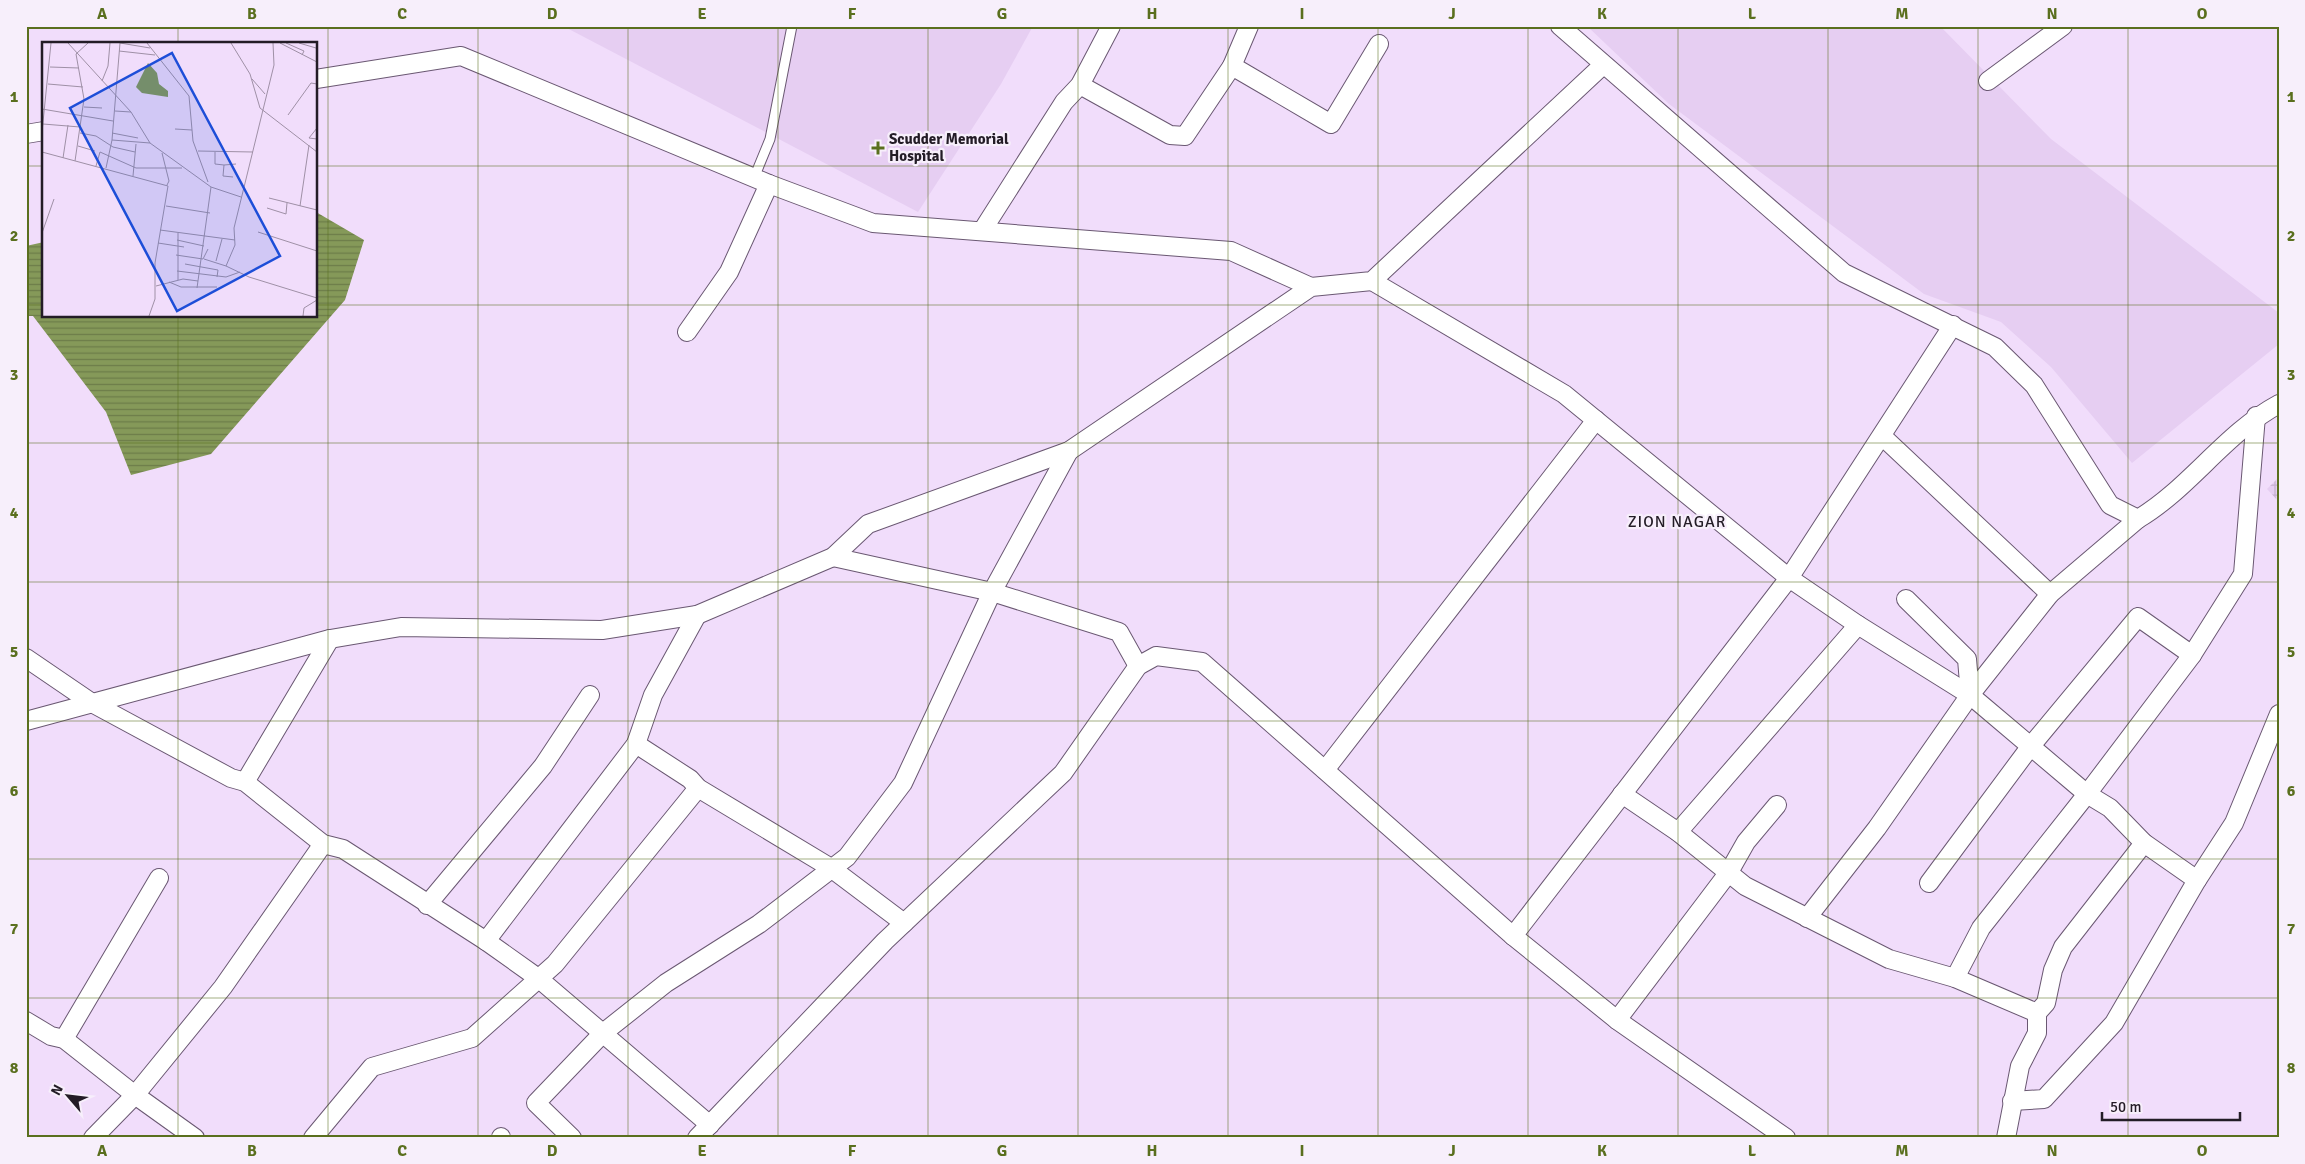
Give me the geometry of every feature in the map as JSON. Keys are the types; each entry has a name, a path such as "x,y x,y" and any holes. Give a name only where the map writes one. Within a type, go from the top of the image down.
{"street":[{"path":"982,231 1064,102 1080,86 1111,26"},
{"path":"1080,86 1170,135 1185,136 1232,66 1249,26"},
{"path":"1560,26 1844,273 1954,325 1995,347 2034,385 2110,505 2138,520"},
{"path":"1988,81 2063,26"},
{"path":"1232,66 1331,124 1379,44"},
{"path":"318,79 461,56 762,181 873,223 1231,251 1311,287"},
{"path":"1372,281 1603,65"},
{"path":"26,134 42,131"},
{"path":"687,332 729,272 762,181"},
{"path":"26,721 330,638 401,627 602,630 697,615 833,556 868,524 1069,451 1311,287 1372,281 1564,394 1789,578 1858,625 1970,695 2087,794 2110,808 2144,842 2197,880"},
{"path":"1513,936 1789,578 1954,325"},
{"path":"1807,918 1877,828 1970,695 2050,594 2138,520 2158,507 2256,416 2279,404"},
{"path":"1955,978 1981,928 2087,794 2192,655 2243,574 2256,416"},
{"path":"1325,770 1596,420"},
{"path":"1882,436 2050,594"},
{"path":"572,1138 536,1103 603,1033 666,983 759,924 830,868 848,857 903,783 992,592 1069,451"},
{"path":"833,556 992,592 1119,632 1138,666"},
{"path":"1906,599 1967,659 1970,695"},
{"path":"486,941 636,744 653,695 697,615"},
{"path":"1929,883 2030,747 2138,617 2192,655"},
{"path":"1678,832 1858,625"},
{"path":"245,782 330,638"},
{"path":"698,1138 904,923 1063,773 1138,666 1156,656 1202,662 1513,936 1617,1020 1786,1138"},
{"path":"26,658 92,703 231,778 245,782 323,844 343,849 427,905 486,941 538,978 710,1125"},
{"path":"427,905 543,766 590,694"},
{"path":"2012,1102 2044,1099 2114,1023 2197,880 2234,823 2279,714"},
{"path":"636,744 690,779 698,788 830,868 904,923"},
{"path":"313,1138 372,1067 472,1038 556,964 698,788"},
{"path":"1622,794 1678,832 1745,886 1888,959 1955,978 2037,1013"},
{"path":"1617,1020 1728,872 1746,842 1777,805"},
{"path":"2006,1138 2020,1066 2037,1033 2037,1013 2046,1003 2053,970 2063,947 2144,842"},
{"path":"94,1138 135,1095 223,987 323,844"},
{"path":"64,1039 159,878"},
{"path":"26,1021 51,1036 64,1039 135,1095 195,1138"}],"lane":[{"path":"762,181 789,28"}],"shaded area":[{"name":"Scudder Memorial Hospital","path":"563,26 1033,26 1001,84 918,212"},
{"path":"1587,26 1940,26 2051,139 2279,313 2279,344 2132,463 2051,367 2001,322 1924,294 1669,104"},
{"path":"318,213 364,240 345,300 211,454 131,475 106,412 33,316 26,316 26,246 42,242 42,318 318,318"},
{"path":"2279,477 2279,502 2267,489"}],"place":[{"name":"Scudder Memorial Hospital","path":"878,148"}],"district":[{"name":"ZION NAGAR","path":"1677,521"}]}
